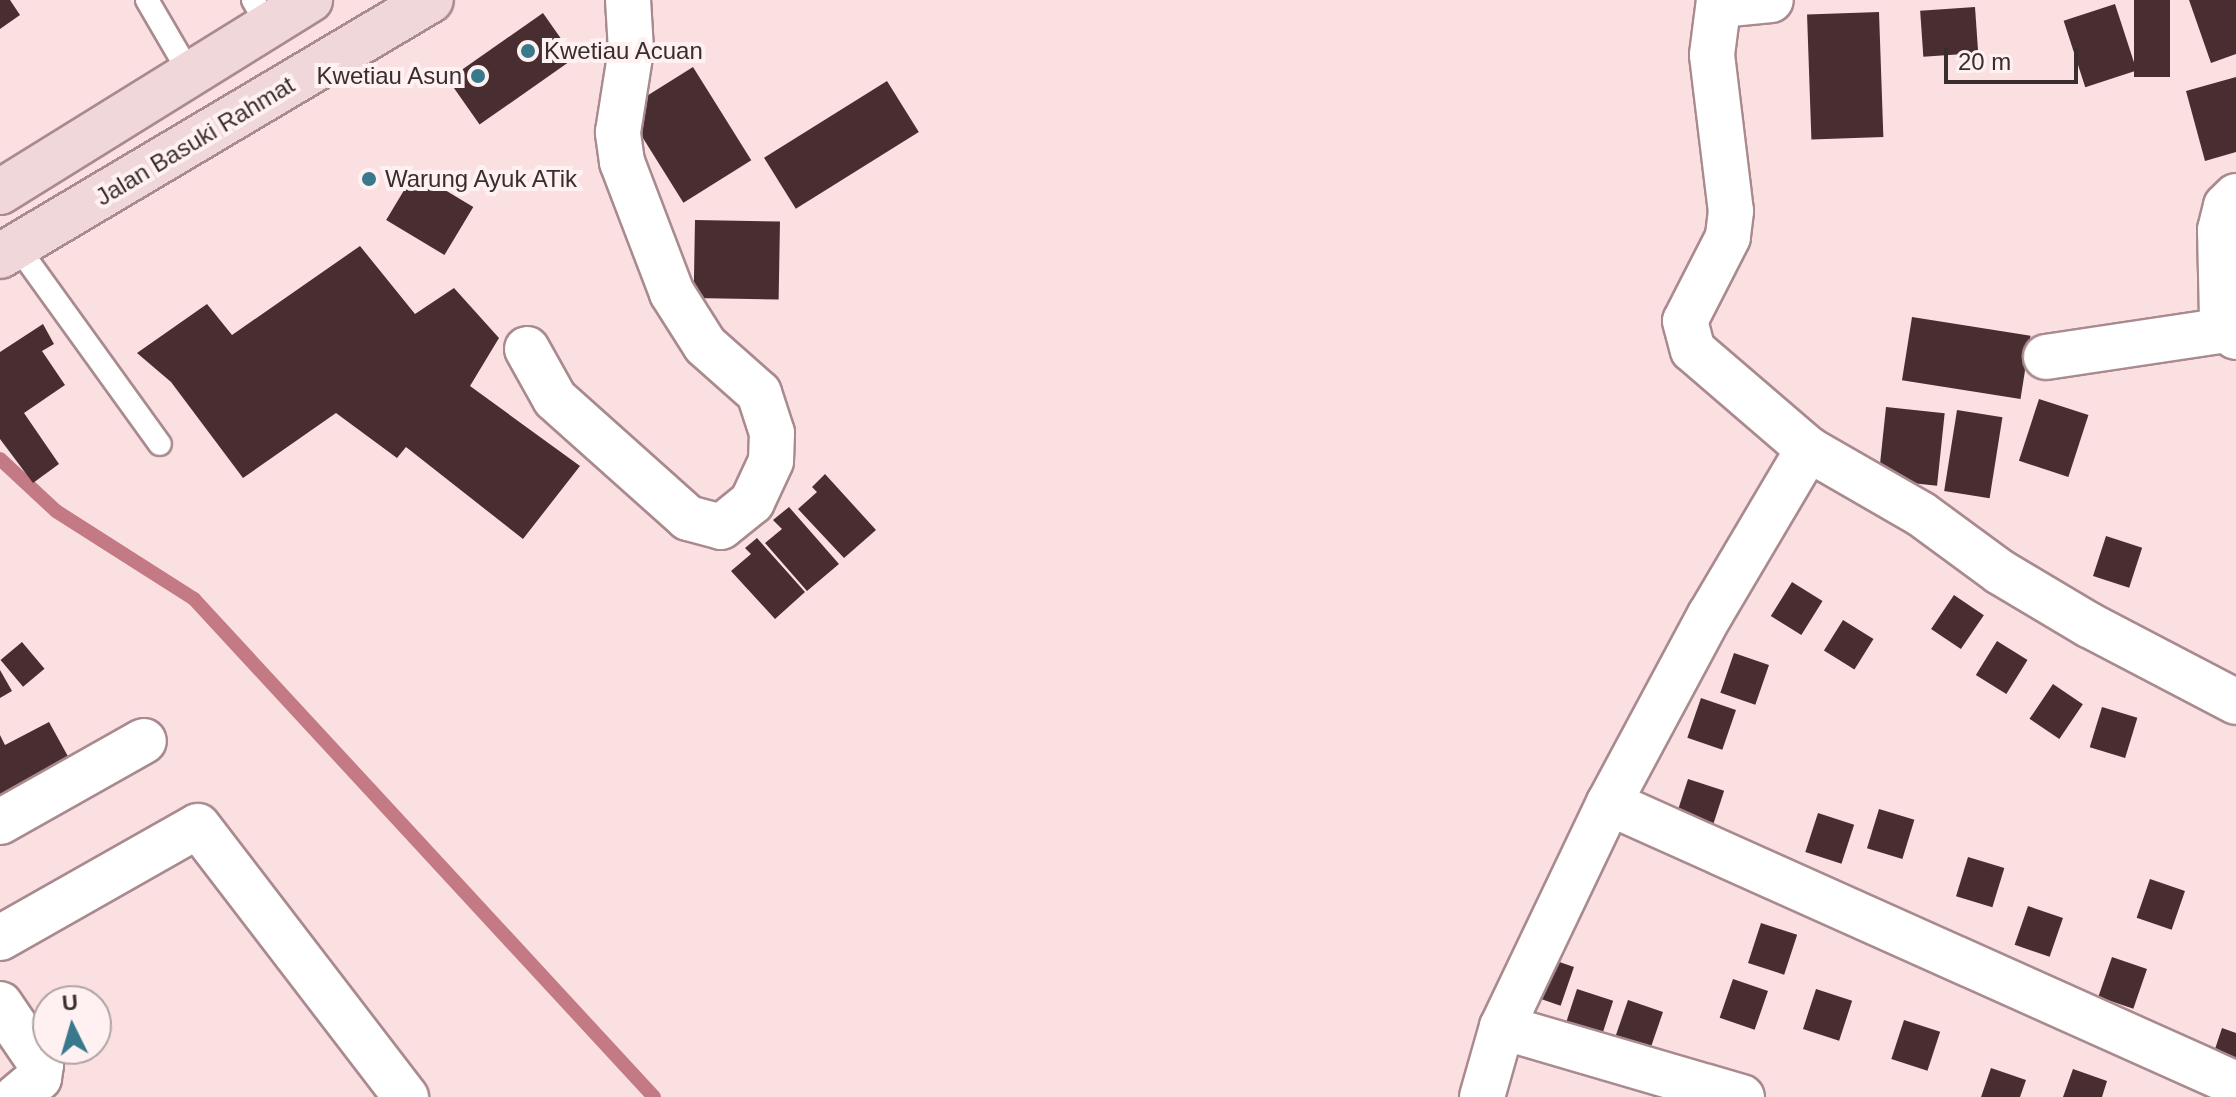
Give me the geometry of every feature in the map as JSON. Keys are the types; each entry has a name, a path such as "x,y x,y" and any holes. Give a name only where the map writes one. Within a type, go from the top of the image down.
{"highway":[{"path":"0,192 190,74 260,13 310,0"},
{"name":"Jalan Basuki Rahmat","path":"8,251 431,0"}],"street":[{"path":"527,349 555,399 688,518 721,527 752,502 771,461 772,433 759,393 705,345 672,293 622,162 618,132 631,50 628,0"},
{"path":"1771,0 1719,2 1712,55 1731,211 1728,237 1685,321 1686,335 1703,361 1808,449 1921,514 2038,595 2236,702"},
{"path":"2046,357 2231,334 2220,230 2226,206 2236,196"},
{"path":"1482,1097 1502,1027 1609,803 1710,615 1808,449"},
{"path":"0,822 144,741"},
{"path":"1609,803 2236,1084"},
{"path":"0,938 198,826 406,1097"},
{"path":"0,1004 41,1064 39,1078 16,1097"},
{"path":"1502,1027 1742,1097"}],"lane":[{"path":"147,0 190,74"},
{"path":"8,251 160,444"}],"building":[{"path":"0,0 10,0 20,15 0,29"},
{"path":"2134,0 2170,0 2170,77 2134,77"},
{"path":"2189,0 2236,0 2236,54 2211,63"},
{"path":"2115,4 2137,71 2085,87 2064,21"},
{"path":"1975,7 1978,53 1923,57 1920,11"},
{"path":"1879,12 1883,137 1811,139 1807,15"},
{"path":"543,13 575,58 480,125 448,80"},
{"path":"693,67 751,160 683,203 625,109"},
{"path":"2236,77 2236,152 2205,161 2186,91"},
{"path":"887,81 919,132 796,209 764,158"},
{"path":"415,172 473,207 444,255 386,220"},
{"path":"695,220 780,221 779,299 694,298"},
{"path":"360,246 415,314 454,288 499,338 470,386 580,466 523,539 406,447 397,458 336,413 243,478 171,382 137,353 207,304 232,335"},
{"path":"1912,317 2031,336 2021,399 1902,380"},
{"path":"43,324 54,344 42,351 65,385 24,413 59,464 33,483 0,439 0,352"},
{"path":"2039,399 2088,415 2068,477 2019,461"},
{"path":"1886,407 1945,413 1937,486 1878,480"},
{"path":"1957,410 2002,417 1990,498 1944,491"},
{"path":"825,474 876,530 844,558 798,509 817,492 812,487"},
{"path":"789,507 839,564 807,591 765,543 782,529 773,520"},
{"path":"2106,536 2142,548 2129,588 2093,576"},
{"path":"757,538 805,592 775,619 731,571 751,554 745,548"},
{"path":"1792,582 1823,601 1801,635 1771,616"},
{"path":"1954,595 1984,615 1961,649 1931,629"},
{"path":"1843,620 1874,639 1854,670 1824,651"},
{"path":"1997,641 2028,660 2006,694 1976,675"},
{"path":"22,642 44,669 23,687 1,660"},
{"path":"1734,653 1769,665 1755,705 1720,693"},
{"path":"0,670 12,691 0,698"},
{"path":"2053,684 2083,704 2059,739 2030,719"},
{"path":"1701,698 1736,710 1722,750 1687,738"},
{"path":"2102,707 2137,718 2125,758 2090,747"},
{"path":"49,722 75,769 0,809 0,735 5,745"},
{"path":"1688,779 1724,791 1711,830 1675,818"},
{"path":"1879,809 1914,820 1902,859 1867,848"},
{"path":"1818,813 1854,825 1841,864 1805,852"},
{"path":"1968,857 2004,868 1992,907 1956,896"},
{"path":"2150,879 2185,891 2172,930 2137,918"},
{"path":"2028,906 2063,918 2050,957 2015,945"},
{"path":"1761,923 1797,935 1784,975 1748,963"},
{"path":"1539,955 1574,967 1561,1006 1526,994"},
{"path":"2112,957 2147,969 2133,1009 2098,997"},
{"path":"1733,979 1768,991 1755,1030 1720,1018"},
{"path":"1577,989 1613,1001 1600,1041 1564,1029"},
{"path":"1816,989 1852,1001 1839,1041 1803,1029"},
{"path":"1628,1000 1663,1012 1649,1052 1614,1040"},
{"path":"1904,1020 1940,1032 1927,1071 1891,1059"},
{"path":"2222,1028 2236,1033 2236,1077 2209,1067"},
{"path":"1991,1068 2026,1080 2020,1097 1981,1097"},
{"path":"2073,1069 2107,1081 2102,1097 2063,1097"}],"waterway":[{"path":"0,459 56,511 194,599 654,1097"}],"place":[{"name":"Kwetiau Acuan","path":"528,51"},
{"name":"Kwetiau Asun","path":"478,76"},
{"name":"Warung Ayuk ATik","path":"369,179"}]}
